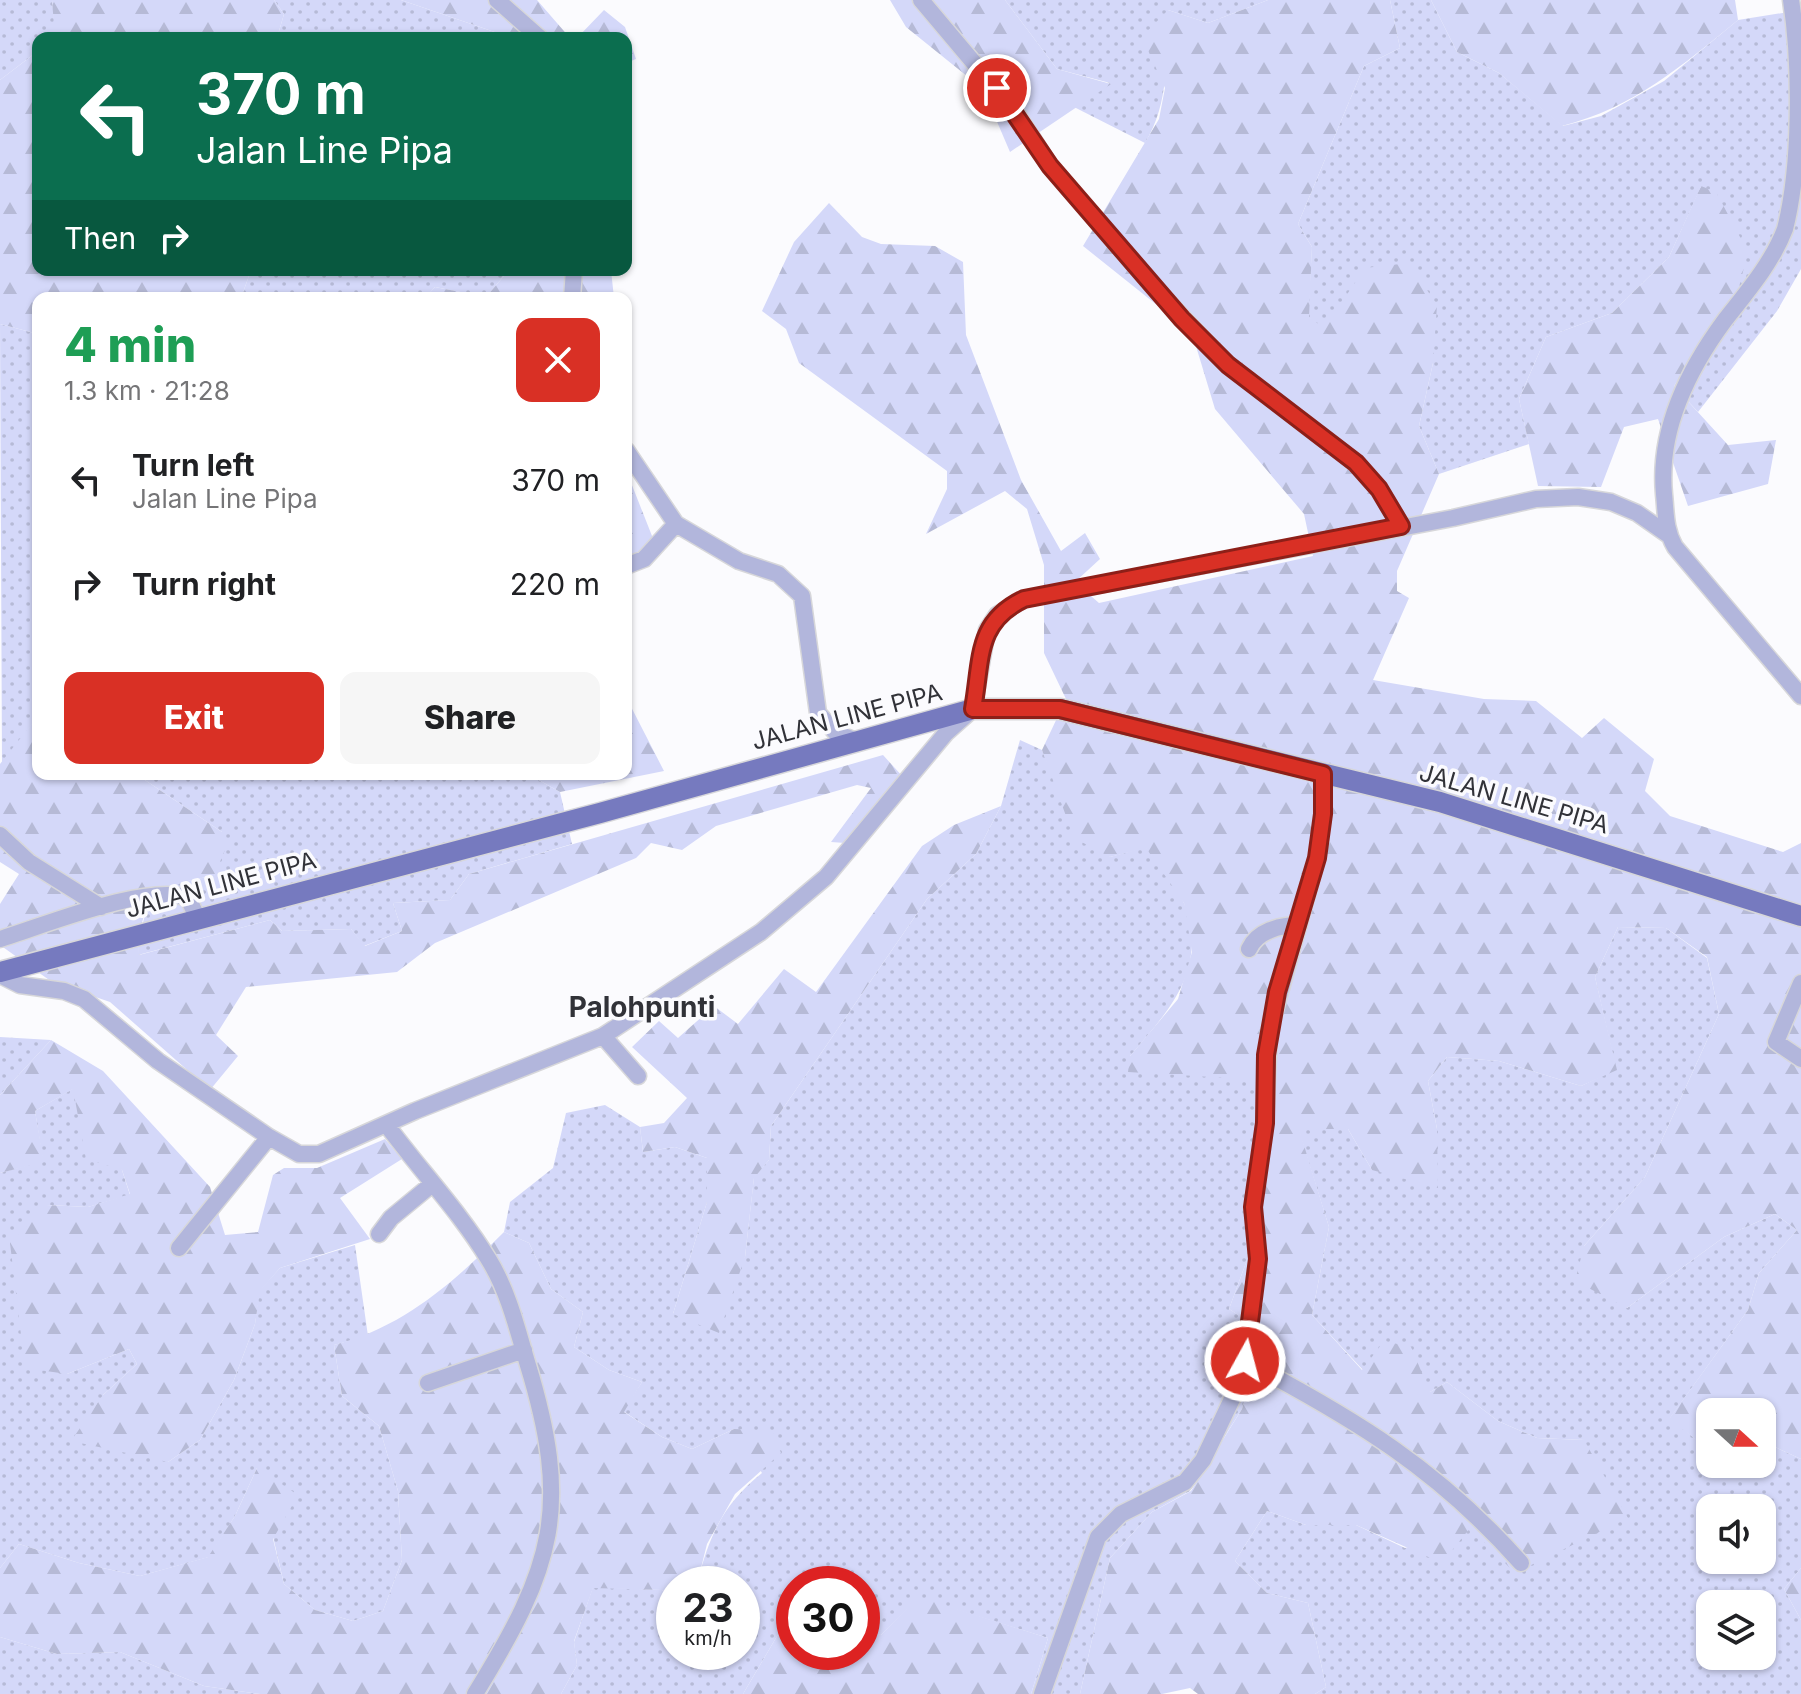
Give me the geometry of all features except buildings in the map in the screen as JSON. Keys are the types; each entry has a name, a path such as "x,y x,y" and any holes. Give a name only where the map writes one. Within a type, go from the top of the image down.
{"main road":[{"name":"JALAN LINE PIPA","path":"0,973 973,709 1060,709 1323,774 1510,822 1801,916"}],"street":[{"path":"497,0 533,32"},
{"path":"921,0 1017,114 1050,166 1152,285 1228,365 1356,463 1379,489 1401,526"},
{"path":"1667,534 1663,470 1683,389 1704,351 1777,246 1790,213 1799,172 1797,64 1791,0"},
{"path":"632,459 676,524 739,561 778,574 802,596 818,713 836,733 856,741"},
{"path":"0,973 20,985 64,991 84,999 158,1061 269,1137 299,1154 319,1154 603,1036 748,941 811,891 946,733 973,709 987,630 997,615 1024,599 1453,518 1536,499 1578,497 1625,507 1667,534 1692,571 1801,696"},
{"path":"632,564 644,559 676,524"},
{"path":"1042,1694 1098,1537 1121,1514 1174,1490 1203,1460 1224,1421 1245,1361 1258,1259 1253,1207 1265,1123 1266,1055 1277,992 1317,858 1323,814 1323,774"},
{"path":"0,835 29,862 101,907"},
{"path":"0,939 140,898 176,895 191,901 198,919"},
{"path":"1249,949 1254,938 1262,934 1299,925"},
{"path":"1801,983 1776,1042 1801,1059"},
{"path":"603,1036 638,1076"},
{"path":"386,1124 489,1259 518,1327 548,1437 553,1481 550,1535 536,1581 475,1694"},
{"path":"179,1248 269,1137"},
{"path":"379,1234 391,1218 431,1185"},
{"path":"428,1383 524,1350"},
{"path":"1245,1361 1305,1391 1388,1441 1465,1502 1521,1563"}],"green space":[{"path":"0,0 52,0 55,32 32,32 32,56 0,80"},
{"path":"52,0 274,0 284,14 279,32 55,32"},
{"path":"274,0 401,0 494,32 279,32 284,14"},
{"path":"401,0 537,0 565,32 494,32"},
{"path":"890,0 1005,0 1057,69 1111,84 1010,152 983,89 906,27"},
{"path":"1005,0 1268,0 1208,23 1168,10 1163,95 1145,143 1074,107 1110,83 1057,69"},
{"path":"1268,0 1390,0 1400,48 1364,66 1298,224 1312,247 1309,317 1324,328 1365,268 1409,263 1437,305 1433,363 1419,426 1439,474 1397,571 1397,591 1409,598 1373,680 1484,699 1536,701 1582,738 1604,718 1654,759 1645,791 1670,816 1783,852 1801,843 1801,1459 1776,1447 1776,1398 1696,1398 1696,1439 1669,1419 1748,1310 1759,1273 1797,1230 1775,1214 1724,1237 1627,1308 1575,1281 1584,1246 1645,1177 1719,1014 1707,957 1666,928 1618,927 1595,977 1617,1070 1581,1086 1499,1061 1447,1057 1428,1081 1437,1129 1438,1188 1372,1170 1348,1129 1299,1129 1329,1227 1312,1315 1362,1370 1384,1341 1411,1347 1430,1392 1447,1382 1498,1421 1537,1438 1584,1440 1628,1518 1515,1573 1470,1528 1442,1563 1356,1525 1306,1525 1267,1511 1235,1561 1267,1593 1308,1603 1326,1687 1315,1694 1198,1694 1190,1688 1162,1694 1080,1694 1110,1558 1152,1512 1191,1491 1242,1409 1265,1333 1229,1309 1247,1260 1249,1189 1262,1080 1128,1072 1130,1056 1178,999 1192,952 1184,903 1146,848 1110,857 1074,838 1042,750 1066,699 1044,653 1044,565 1027,509 1005,491 926,534 947,489 947,471 799,363 786,329 762,311 794,242 829,203 862,237 881,244 935,246 963,262 966,335 1021,480 1061,551 1085,533 1100,559 1075,582 1099,603 1313,556 1304,514 1215,409 1192,333 1083,246 1159,119 1165,88 1142,37 1168,10 1208,23"},
{"path":"1390,0 1431,0 1457,52 1499,73 1563,126 1601,116 1664,81 1738,20 1801,10 1801,269 1777,311 1698,412 1674,386 1738,291 1701,187 1669,257 1612,313 1546,337 1519,399 1529,444 1439,474 1419,426 1433,363 1324,329 1308,317 1312,247 1298,224 1364,66 1400,48"},
{"path":"1431,0 1735,0 1738,20 1656,83 1612,108 1562,126 1499,73 1457,52"},
{"path":"604,10 627,32 583,32"},
{"path":"32,56 32,276 249,276 243,292 32,292 32,332 0,324 0,80"},
{"path":"1701,186 1716,192 1748,252 1738,291 1674,386 1728,445 1776,440 1768,484 1688,506 1658,419 1624,427 1601,487 1538,486 1519,399 1546,337 1612,313 1669,257"},
{"path":"249,276 504,276 490,292 460,292 435,287 430,292 243,292"},
{"path":"504,276 612,276 613,292 490,292"},
{"path":"435,287 460,292 430,292"},
{"path":"0,324 32,332 32,724 2,765"},
{"path":"632,485 654,541 632,569"},
{"path":"632,709 664,771 632,777"},
{"path":"32,724 32,780 145,780 222,832 225,850 214,876 167,889 148,907 140,935 139,955 270,920 282,931 351,929 365,946 402,931 393,903 450,900 469,874 883,755 904,778 845,843 831,842 871,788 857,785 716,826 682,850 651,843 636,858 435,943 397,972 246,987 216,1035 238,1056 210,1090 110,1002 52,982 0,945 0,904 19,874 0,862 0,764"},
{"path":"1020,740 1042,750 1059,790 1110,857 1146,847 1181,896 1190,927 1192,949 1188,969 1171,1005 1130,1056 1262,1080 1249,1189 1247,1260 1229,1309 1265,1332 1242,1409 1190,1491 1152,1512 1110,1558 1080,1694 1031,1694 1048,1638 919,1598 880,1635 880,1566 776,1566 776,1638 760,1665 760,1566 702,1566 727,1509 762,1473 734,1429 692,1449 662,1437 623,1411 642,1382 609,1370 574,1347 583,1312 551,1289 529,1243 504,1232 510,1202 553,1168 566,1113 605,1105 640,1127 643,1152 675,1147 707,1158 707,1202 673,1314 745,1257 754,1177 769,1160 771,1126 927,899 976,854 1001,806"},
{"path":"145,780 539,780 560,792 572,844 469,874 450,900 393,903 402,931 364,946 351,929 282,931 270,920 138,955 149,906 166,889 214,876 222,832"},
{"path":"539,780 619,780 560,792"},
{"path":"1001,806 976,854 927,899 771,1126 769,1160 754,1178 745,1257 719,1333 673,1314 707,1202 707,1158 675,1147 643,1152 640,1127 664,1123 687,1098 632,1047 659,1021 678,1038 714,1006 738,1024 784,969 816,992 922,846 954,825"},
{"path":"1618,927 1666,928 1707,958 1719,1014 1645,1177 1584,1246 1627,1308 1724,1237 1775,1214 1797,1230 1759,1273 1748,1310 1670,1418 1696,1439 1696,1478 1776,1478 1776,1447 1801,1459 1801,1568 1784,1589 1801,1620 1801,1694 1315,1694 1326,1687 1308,1603 1267,1593 1235,1561 1267,1511 1306,1525 1356,1525 1405,1548 1470,1527 1584,1440 1537,1438 1498,1421 1447,1382 1430,1392 1363,1370 1312,1315 1329,1227 1298,1128 1348,1129 1372,1170 1437,1129 1428,1081 1447,1057 1499,1061 1581,1086 1616,1069 1595,977"},
{"path":"0,1037 51,1040 0,1095"},
{"path":"51,1040 103,1071 210,1187 225,1235 258,1232 273,1175 284,1168 317,1168 385,1139 402,1159 340,1198 370,1239 280,1268 260,1291 255,1324 234,1380 200,1440 168,1462 71,1441 103,1395 137,1364 129,1349 67,1374 25,1368 10,1243 47,1205 88,1207 130,1194 122,1170 86,1159 73,1089 35,1111 44,1162 0,1173 0,1095"},
{"path":"74,1088 122,1170 130,1195 88,1207 47,1205 67,1374 129,1349 137,1364 103,1395 168,1462 200,1440 234,1380 255,1324 259,1291 280,1268 355,1245 368,1336 334,1345 342,1396 379,1426 398,1491 402,1560 383,1611 353,1621 315,1610 284,1584 257,1468 235,1516 209,1557 140,1576 79,1563 19,1544 0,1568 0,1173 43,1161 35,1111"},
{"path":"504,1232 529,1243 551,1289 583,1312 574,1347 609,1370 642,1382 624,1412 662,1437 692,1449 734,1429 772,1431 781,1453 735,1494 707,1544 702,1566 656,1566 656,1590 593,1588 574,1641 577,1665 561,1694 260,1694 204,1686 120,1652 57,1654 0,1637 0,1568 19,1544 79,1563 140,1576 208,1557 235,1516 257,1468 298,1495 273,1539 284,1584 315,1610 353,1621 383,1611 402,1560 398,1491 379,1426 342,1396 334,1345 383,1327 405,1315 466,1268"},
{"path":"1801,1568 1801,1620 1784,1589"},
{"path":"593,1587 656,1590 656,1670 757,1670 743,1694 561,1694 577,1665 574,1642"},
{"path":"919,1597 1048,1638 1031,1694 743,1694 760,1670 776,1638 776,1670 880,1670 881,1635"},
{"path":"0,1637 57,1654 120,1652 204,1686 260,1694 0,1694"}],"district":[{"name":"Palohpunti","path":"642,1007"}],"route":[{"path":"997,88 1050,166 1182,319 1228,365 1356,463 1379,489 1401,526 1150,577 1042,594 1024,599 997,615 985,639 973,709 1028,706 1060,709 1323,774 1323,814 1317,858 1283,970 1269,1032 1265,1123 1253,1207 1258,1259 1245,1361"}]}
